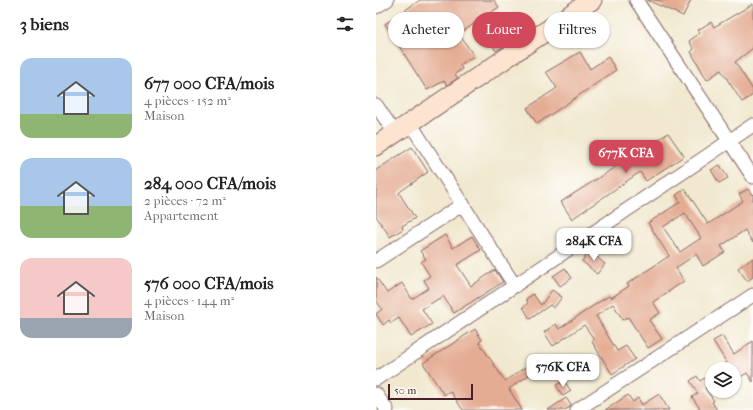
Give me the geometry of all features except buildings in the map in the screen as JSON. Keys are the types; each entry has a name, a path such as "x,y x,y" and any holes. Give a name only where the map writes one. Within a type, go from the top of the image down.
{"street":[{"path":"376,8 387,0"},
{"path":"376,146 592,0"},
{"path":"636,0 730,140 753,177"},
{"path":"376,105 402,128 463,204 515,286"},
{"path":"376,379 753,125"},
{"path":"376,261 463,204"},
{"path":"578,410 753,295"},
{"path":"376,394 387,410"}]}
